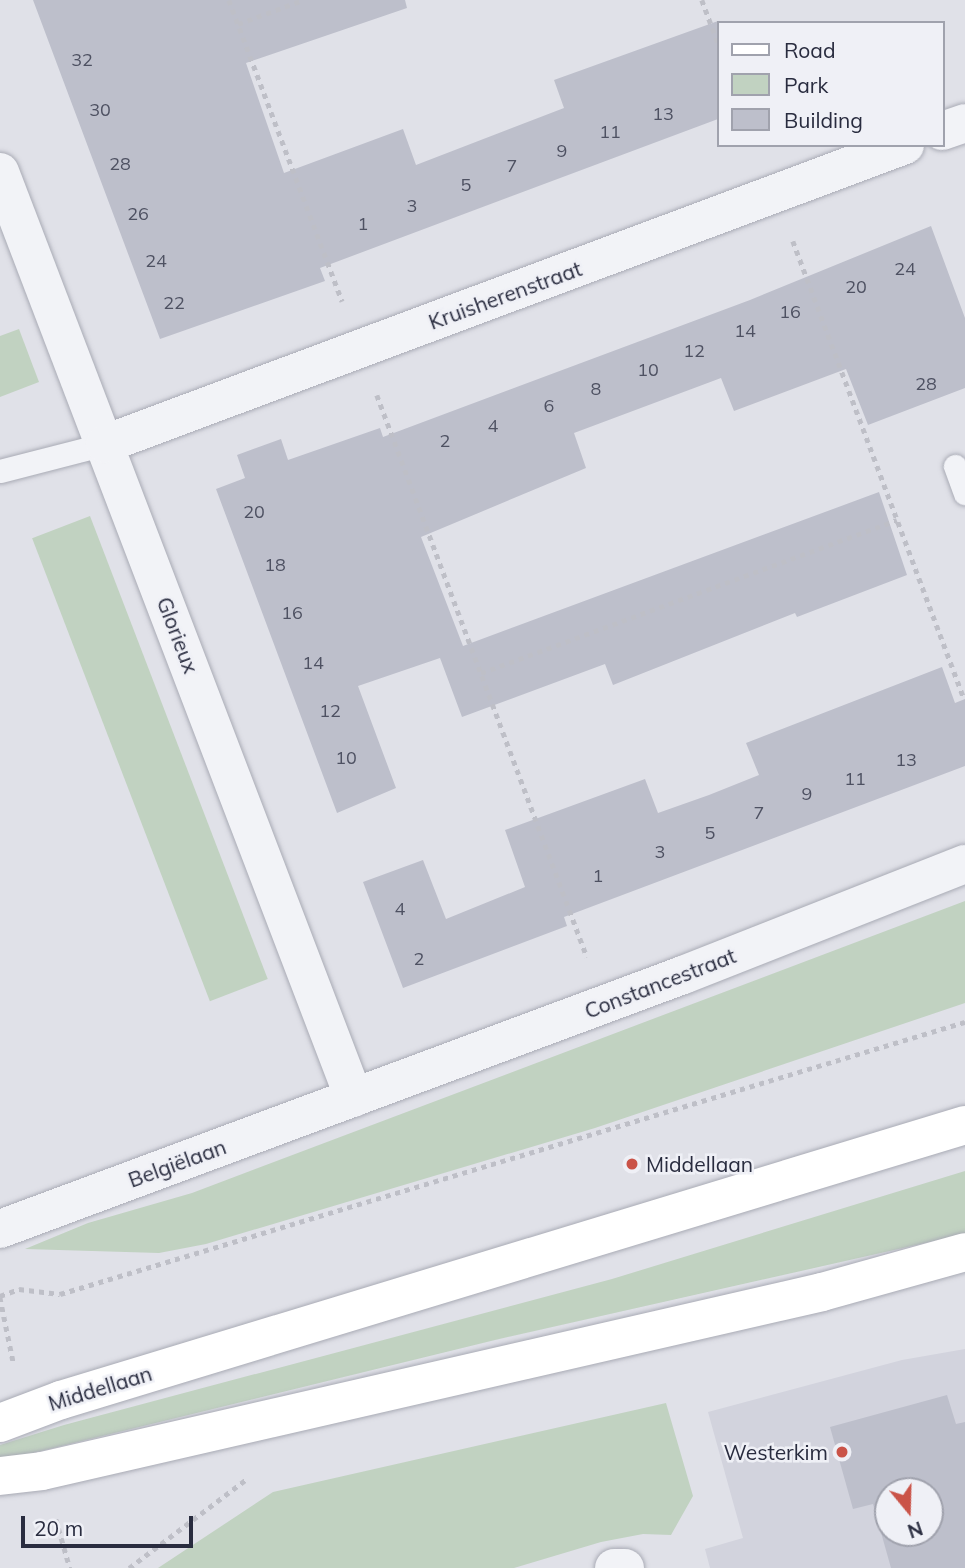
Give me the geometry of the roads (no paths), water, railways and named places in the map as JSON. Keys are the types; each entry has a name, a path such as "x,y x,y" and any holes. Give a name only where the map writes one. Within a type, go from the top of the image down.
{"main road":[{"name":"Middellaan","path":"0,1423 61,1400 965,1125"},
{"path":"0,1476 42,1471 795,1298 965,1252"}],"street":[{"path":"944,130 965,122"},
{"name":"Kruisherenstraat","path":"105,444 900,147"},
{"name":"Glorieux","path":"0,172 354,1098"},
{"name":"Constancestraat","path":"354,1098 965,864"},
{"name":"Belgiëlaan","path":"0,1229 354,1098"},
{"path":"614,1568 625,1568"}],"lane":[{"path":"0,471 105,444"},
{"path":"955,466 965,493"}],"place":[{"name":"Middellaan","path":"632,1164"},
{"name":"Westerkim","path":"842,1452"}]}
